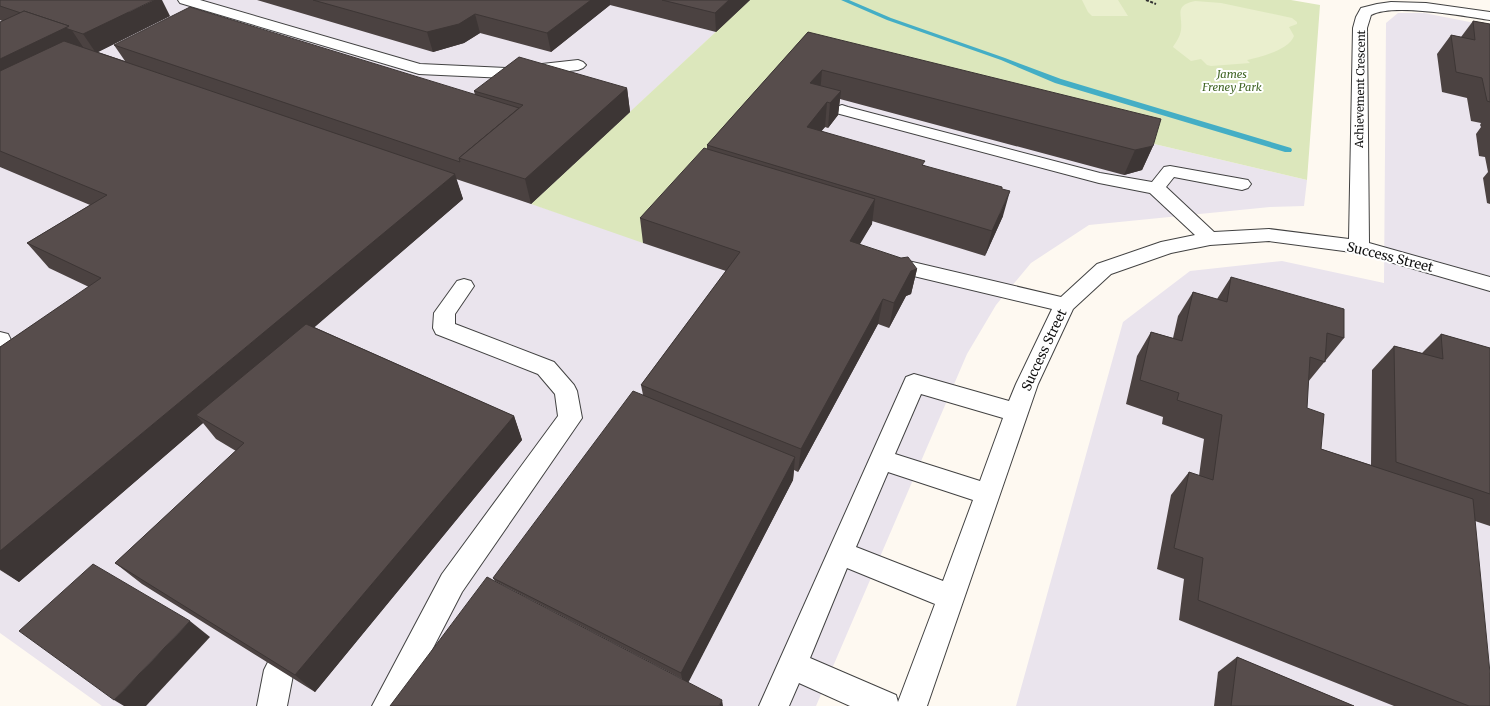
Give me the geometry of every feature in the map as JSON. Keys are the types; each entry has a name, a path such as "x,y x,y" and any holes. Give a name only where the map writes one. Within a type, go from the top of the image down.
{"street":[{"path":"185,0 419,69 506,73 578,65"},
{"name":"Achievement Crescent","path":"1359,247 1360,28 1364,12 1376,4 1397,1 1441,4 1490,16"},
{"path":"842,110 1099,178 1156,188 1210,239"},
{"path":"1156,188 1170,171 1242,184"},
{"name":"Success Street","path":"912,706 1027,384 1065,305 1104,270 1168,247 1210,239 1269,235 1359,247 1490,284"},
{"path":"873,259 1065,305"},
{"path":"387,706 452,584 570,418 566,391 546,368 444,328 445,313 464,286"},
{"path":"0,340 3,356 0,358"},
{"path":"774,706 914,383 1017,413"},
{"path":"881,460 988,494"},
{"path":"841,553 951,597"},
{"path":"792,665 885,706"},
{"path":"272,706 279,670"}],"path":[{"path":"1146,0 1156,4"}],"shaded area":[{"path":"0,0 750,0 532,204 643,242 806,56 1150,143 1307,180 1304,206 1270,207 1089,225 1031,263 996,305 967,354 816,706 102,706 0,633"},
{"path":"1398,13 1424,13 1490,26 1490,706 1016,706 1123,322 1190,271 1282,261 1384,283 1386,23"}],"green space":[{"name":"James Freney Park","path":"750,0 1291,0 1320,5 1307,180 1150,143 807,56 643,243 531,204"},
{"path":"1082,0 1118,0 1128,16 1092,16 1088,12"},
{"path":"1195,1 1221,3 1292,18 1297,22 1297,24 1289,27 1294,36 1291,41 1280,49 1266,55 1247,60 1250,63 1211,66 1207,65 1201,59 1191,61 1173,47 1180,33 1181,8 1188,3"}],"building":[{"path":"0,0 154,0 83,34 65,28 69,26 24,11 21,13 0,6"},
{"path":"313,0 591,0 547,33 475,14 459,24 427,32"},
{"path":"662,0 729,0 715,13"},
{"path":"190,7 519,108 459,158 460,162 114,45"},
{"path":"24,11 69,26 0,59 0,22"},
{"path":"1473,21 1490,24 1490,102 1487,101 1482,78 1456,72 1451,35 1475,40"},
{"path":"808,32 1161,119 1153,146 1135,150 822,70 810,83 841,91 830,103 827,102 807,127 925,161 922,165 1002,187 1002,189 1010,191 992,231 707,145"},
{"path":"64,41 455,174 0,551 0,347 101,278 27,243 107,195 0,151 0,71"},
{"path":"519,57 627,88 525,179 459,158 523,105 474,91"},
{"path":"704,148 875,199 850,241 901,258 908,257 917,269 911,271 894,303 883,299 801,449 641,385 740,252 640,218"},
{"path":"1231,277 1344,309 1344,338 1327,333 1325,362 1310,357 1307,408 1324,414 1321,449 1473,499 1490,673 1490,706 1469,706 1198,600 1203,558 1174,548 1189,472 1213,480 1222,415 1177,400 1179,393 1140,380 1151,332 1182,341 1193,292 1227,302"},
{"path":"306,324 514,416 295,675 115,563 244,443 196,415"},
{"path":"1441,334 1490,348 1490,494 1396,462 1394,346 1443,359"},
{"path":"633,391 795,457 681,673 493,578"},
{"path":"93,564 190,621 114,700 19,631"},
{"path":"487,577 722,700 719,706 390,706"},
{"path":"1237,657 1354,706 1231,706"}],"waterway":[{"path":"844,0 889,19 1003,59 1058,81 1288,150"}]}
